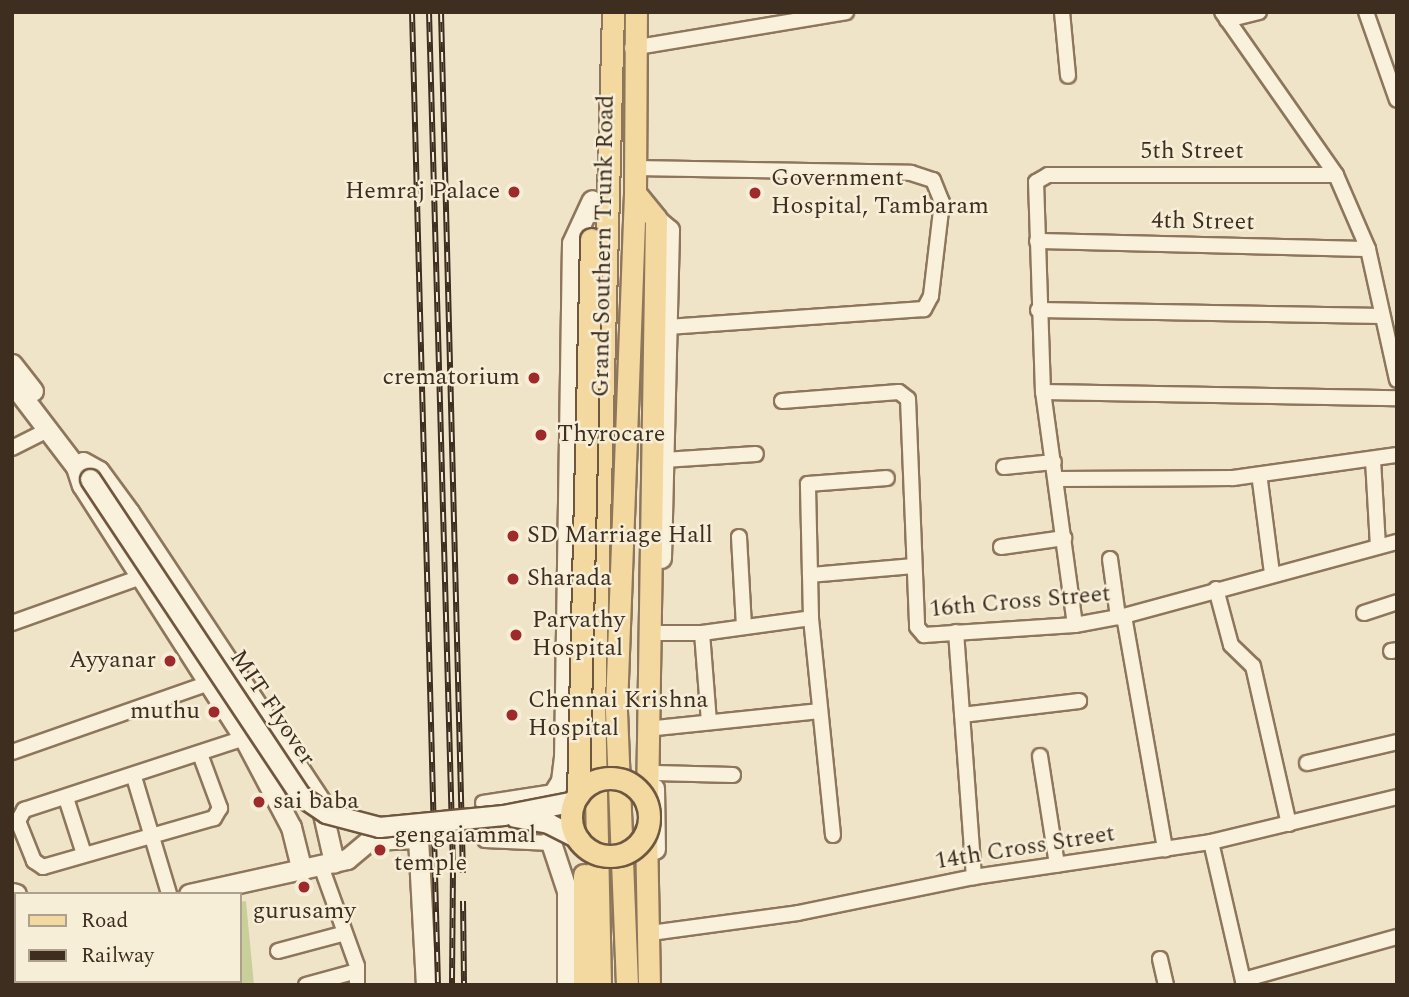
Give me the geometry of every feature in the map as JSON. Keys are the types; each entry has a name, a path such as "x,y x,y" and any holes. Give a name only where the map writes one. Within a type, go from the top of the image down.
{"main road":[{"name":"Grand Southern Trunk Road","path":"600,985 596,635 599,193 613,12"},
{"name":"Grand Southern Trunk Road","path":"627,985 616,707 635,193 632,48 636,12"},
{"path":"584,985 582,843 572,821 577,798 590,239 599,193"},
{"path":"635,193 656,226 646,831 649,985"},
{"path":"564,635 596,635"},
{"path":"577,798 597,780 622,779 633,785 647,804"},
{"path":"582,843 595,852 619,854 631,850 646,831"}],"street":[{"path":"632,48 846,12"},
{"path":"1062,12 1068,76"},
{"path":"1259,12 1224,16 1336,175 1368,249 1397,380"},
{"path":"1366,12 1397,100"},
{"path":"635,168 911,173 933,180 942,202 931,296 924,309 667,327"},
{"name":"5th Street","path":"1037,241 1037,182 1048,174 1336,175"},
{"path":"567,985 567,891 564,870 551,844 554,792 561,780 564,758 561,553 572,243 599,193"},
{"path":"656,226 669,230 654,773 658,985"},
{"path":"1037,241 1043,392 1074,625"},
{"name":"4th Street","path":"1037,241 1368,249"},
{"path":"1038,310 1382,316"},
{"path":"12,364 84,470 82,485 244,738 291,827 302,871"},
{"path":"12,383 48,430 84,470 99,471 320,800 334,862 345,933 357,978 306,985"},
{"path":"1043,392 1397,398"},
{"name":"16th Cross Street","path":"782,401 905,393 920,634 1074,625 1121,616 1397,542"},
{"path":"12,448 48,430"},
{"path":"664,460 756,454"},
{"path":"1056,479 1233,478 1397,455"},
{"path":"1373,460 1378,546"},
{"path":"1004,467 1054,462"},
{"name":"MIT Flyover","path":"84,470 302,796 327,813 379,827 503,815 577,798"},
{"path":"833,835 811,618 808,484 819,479 887,478"},
{"path":"1260,481 1272,574"},
{"path":"739,537 744,627"},
{"path":"1001,547 1064,538"},
{"path":"1110,559 1165,849"},
{"path":"810,575 914,566"},
{"path":"12,623 141,577"},
{"path":"1216,589 1231,645 1253,666 1289,824"},
{"path":"1364,613 1397,602"},
{"path":"658,633 702,633 811,618"},
{"path":"956,632 974,877"},
{"path":"702,633 709,722"},
{"path":"12,752 209,683"},
{"path":"962,715 1080,701"},
{"path":"656,728 820,710"},
{"path":"200,754 219,814 38,865 18,821 24,810 134,777 244,738"},
{"path":"1307,763 1397,742"},
{"path":"1040,757 1057,865"},
{"path":"654,773 733,775"},
{"path":"134,777 168,892"},
{"path":"483,803 554,792"},
{"name":"14th Cross Street","path":"658,932 798,913 974,877 1211,842 1397,797"},
{"path":"66,798 84,854"},
{"name":"MIT Flyover","path":"503,815 548,823 582,843"},
{"path":"199,892 334,862 370,840 407,837 421,843 426,985"},
{"path":"485,840 551,844"},
{"path":"1211,842 1244,982 1397,937"},
{"path":"278,951 345,933"},
{"path":"1160,959 1166,985"}],"green space":[{"path":"246,901 254,985 228,985 242,983 242,902"}],"railway":[{"path":"412,12 438,985"},
{"path":"429,12 453,868 452,985"},
{"path":"441,12 463,873"},
{"path":"463,901 464,985"}],"place":[{"name":"Hemraj Palace","path":"514,192"},
{"name":"Government Hospital, Tambaram","path":"755,193"},
{"name":"crematorium","path":"534,378"},
{"name":"Thyrocare","path":"541,435"},
{"name":"SD Marriage Hall","path":"513,536"},
{"name":"Sharada","path":"513,579"},
{"name":"Parvathy Hospital","path":"516,635"},
{"name":"Ayyanar","path":"170,661"},
{"name":"muthu","path":"214,712"},
{"name":"Chennai Krishna Hospital","path":"512,715"},
{"name":"sai baba","path":"259,802"},
{"name":"gengaiammal temple","path":"380,850"},
{"name":"gurusamy","path":"304,887"}]}
